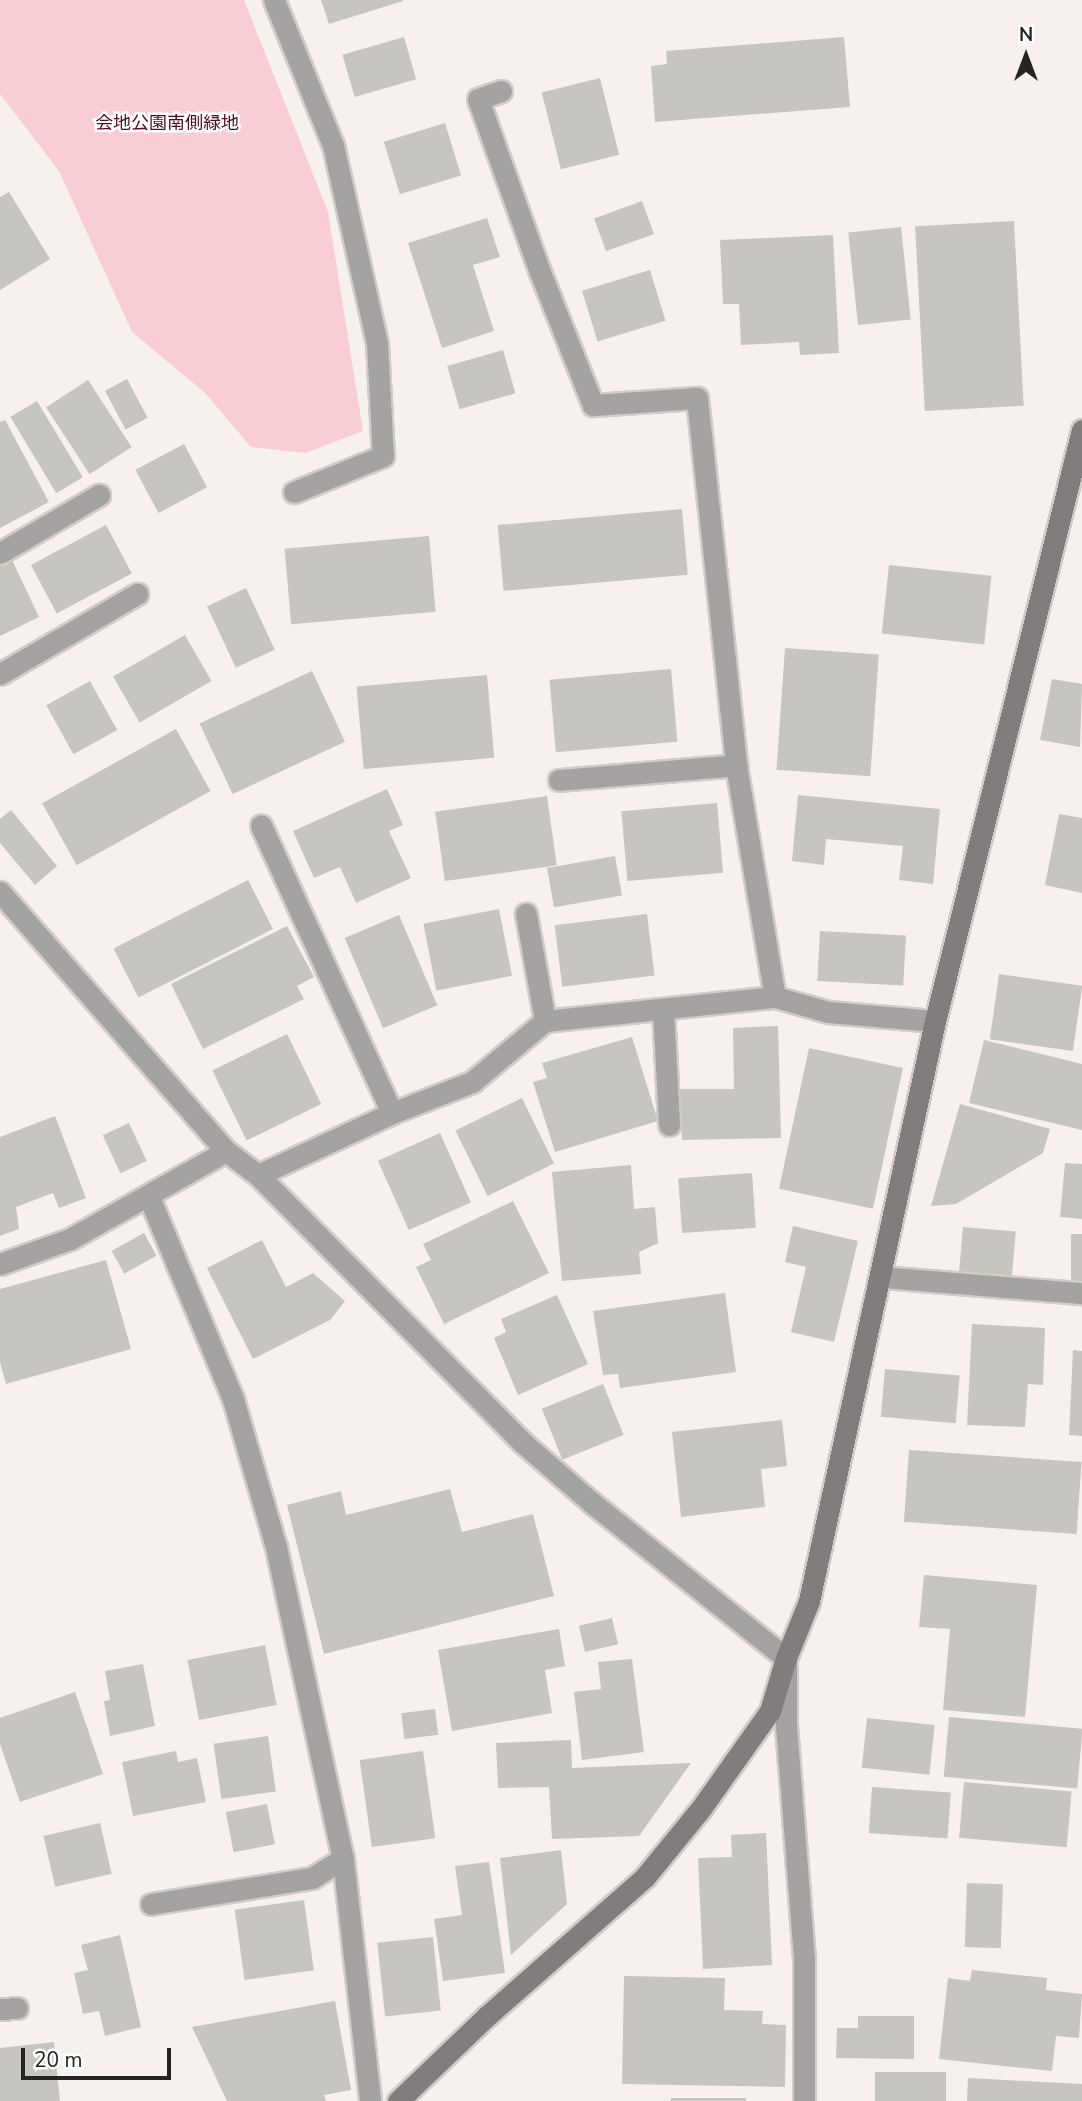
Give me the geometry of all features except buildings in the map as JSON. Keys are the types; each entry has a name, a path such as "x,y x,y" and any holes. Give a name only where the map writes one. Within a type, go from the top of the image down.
{"street":[{"path":"274,0 333,145 377,343 383,456 294,492"},
{"path":"501,91 478,99 540,272 593,405 698,398 736,765 775,997"},
{"path":"398,2101 487,2017 645,1877 702,1807 771,1710 786,1658 809,1601 936,1021 1082,430"},
{"path":"0,553 99,495"},
{"path":"0,674 136,594"},
{"path":"559,780 736,765"},
{"path":"261,825 391,1113"},
{"path":"0,891 226,1151 258,1175 522,1442 591,1502 786,1658"},
{"path":"526,914 544,1021"},
{"path":"258,1175 391,1113 472,1082 544,1021 775,997 828,1012 936,1021"},
{"path":"663,1009 669,1125"},
{"path":"0,1264 70,1239 149,1197 226,1151"},
{"path":"149,1197 233,1399 276,1547 343,1859 370,2101"},
{"path":"881,1278 1082,1293"},
{"path":"786,1658 786,1725 804,1959 804,2101"},
{"path":"151,1904 312,1878 343,1859"}],"green space":[{"name":"会地公園南側緑地","path":"0,0 244,0 328,212 363,431 305,453 251,447 205,393 132,332 59,171 0,94"}]}
